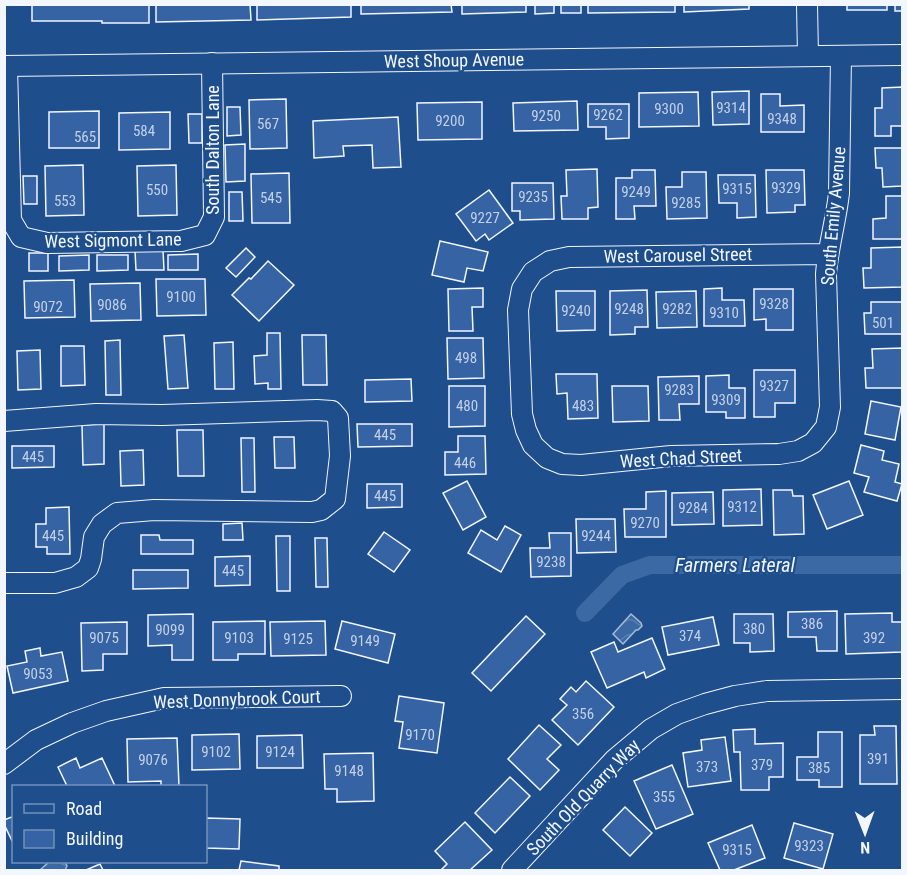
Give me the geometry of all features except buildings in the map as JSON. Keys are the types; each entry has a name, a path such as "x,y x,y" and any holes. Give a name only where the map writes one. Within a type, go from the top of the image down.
{"street":[{"path":"807,4 808,56"},
{"name":"West Shoup Avenue","path":"6,66 903,55"},
{"name":"South Emily Avenue","path":"813,443 826,427 830,407 826,274 827,254 837,215 839,194 841,56"},
{"name":"South Dalton Lane","path":"205,235 214,217 212,63"},
{"name":"West Sigmont Lane","path":"6,66 11,220 21,237 46,243 181,241 205,235"},
{"name":"West Carousel Street","path":"547,458 533,445 522,414 518,310 522,290 533,272 550,261 569,257 827,254"},
{"path":"4,421 96,414 162,416 332,411 338,418 340,456 335,499 321,510 302,512 153,510 117,513 102,524 94,537 88,568 76,577 56,583 4,583"},
{"name":"West Chad Street","path":"547,458 562,464 581,465 671,456 779,454 798,451 813,443"},
{"name":"South Old Quarry Way","path":"512,870 614,760 651,729 677,714 725,698 767,691 903,689"},
{"name":"West Donnybrook Court","path":"4,764 36,740 72,723 106,711 164,698 340,696"}],"water":[{"path":"631,614 642,626 623,644 613,634"},
{"path":"48,863 66,863 67,866 65,870 40,870"}],"waterway":[{"name":"Farmers Lateral","path":"585,613 622,575 650,565 902,565"}]}
